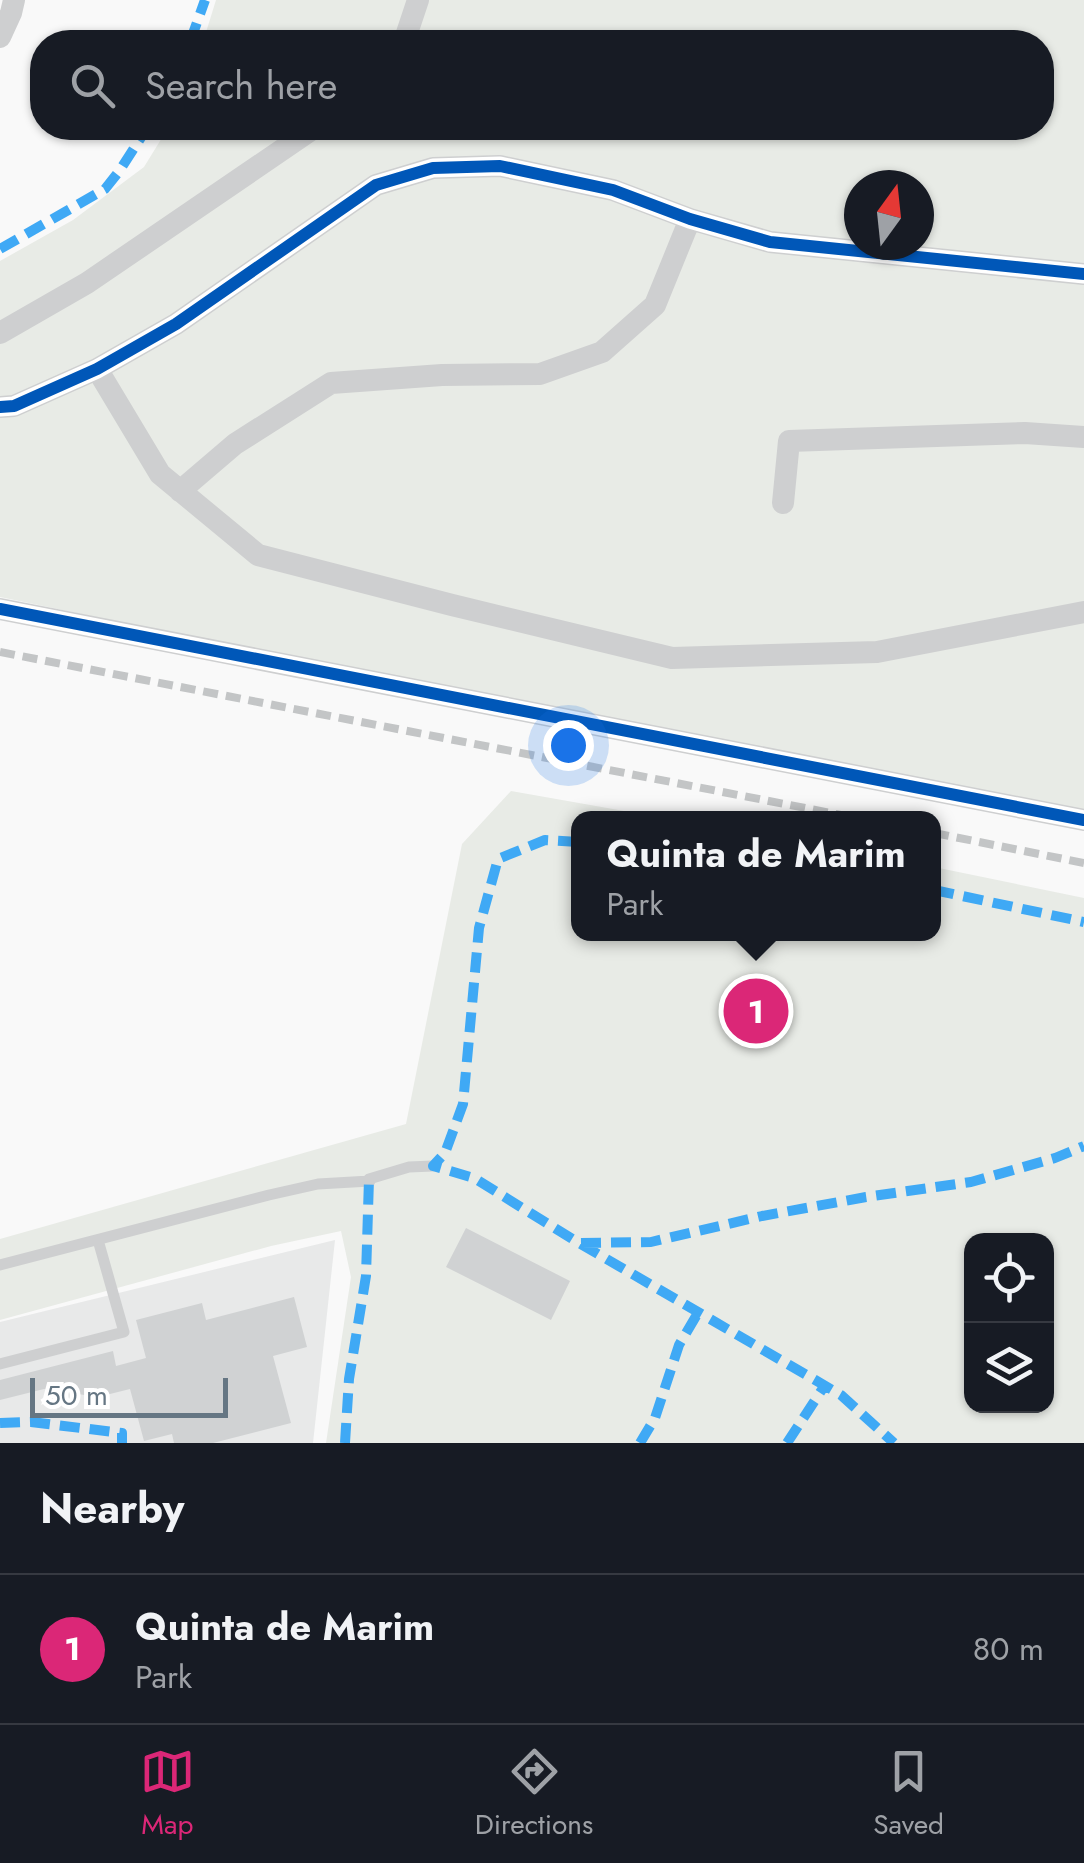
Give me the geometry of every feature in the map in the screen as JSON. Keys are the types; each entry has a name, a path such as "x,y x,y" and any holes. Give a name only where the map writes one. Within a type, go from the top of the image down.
{"street":[{"path":"0,37 14,0"},
{"path":"408,30 418,0"},
{"path":"0,332 87,283 296,140"},
{"path":"0,408 14,406 97,370 176,324 376,184 432,168 500,166 613,190 690,219 770,242 1084,274"},
{"path":"180,490 235,444 332,383 442,375 540,374 602,352 655,305 690,219"},
{"path":"97,370 160,474 258,555 452,606 672,658 877,652 1084,612"},
{"path":"783,504 789,441 1025,433 1084,437"},
{"path":"0,609 1084,820"}],"lane":[{"path":"0,1265 270,1194 318,1184 370,1181 409,1167 434,1166"},
{"path":"0,1364 124,1332 98,1240"}],"shaded area":[{"path":"216,0 1084,0 1084,823 0,597 0,261 73,220 144,167 161,140 1054,140 1054,30 207,30"},
{"path":"511,791 624,811 571,811 571,941 941,941 941,868 1084,898 1084,1443 326,1443 351,1277 341,1231 271,1246 0,1320 0,1239 406,1124 462,844"},
{"path":"335,1240 313,1443 0,1443 0,1322"}],"building":[{"path":"466,1228 570,1281 551,1320 446,1267"},
{"path":"294,1297 307,1347 273,1356 291,1423 213,1443 174,1443 172,1434 144,1441 130,1389 98,1397 44,1389 0,1400 0,1380 113,1351 116,1366 146,1358 136,1320 202,1303 206,1320"}],"railway":[{"path":"0,652 821,811"},
{"path":"941,834 1084,863"}],"marked path":[{"path":"194,30 205,0"},
{"path":"0,249 105,189 139,140"},
{"path":"571,842 545,840 498,859 479,928 463,1104 445,1153 433,1166 474,1178 841,1395 894,1443"},
{"path":"941,891 1084,922"},
{"path":"581,1243 651,1242 762,1216 971,1182 1084,1146"},
{"path":"345,1443 349,1379 366,1276 369,1179"},
{"path":"640,1443 655,1418 679,1345 699,1311"},
{"path":"787,1443 825,1385"},
{"path":"0,1423 31,1422 122,1433 122,1443"}],"cycle path":[{"path":"0,407 14,406 97,369 176,324 376,185 433,168 500,166 613,190 690,219 770,242 1084,274"},
{"path":"0,609 1084,820"}],"place":[{"name":"Quinta de Marim","path":"756,1011"}]}
